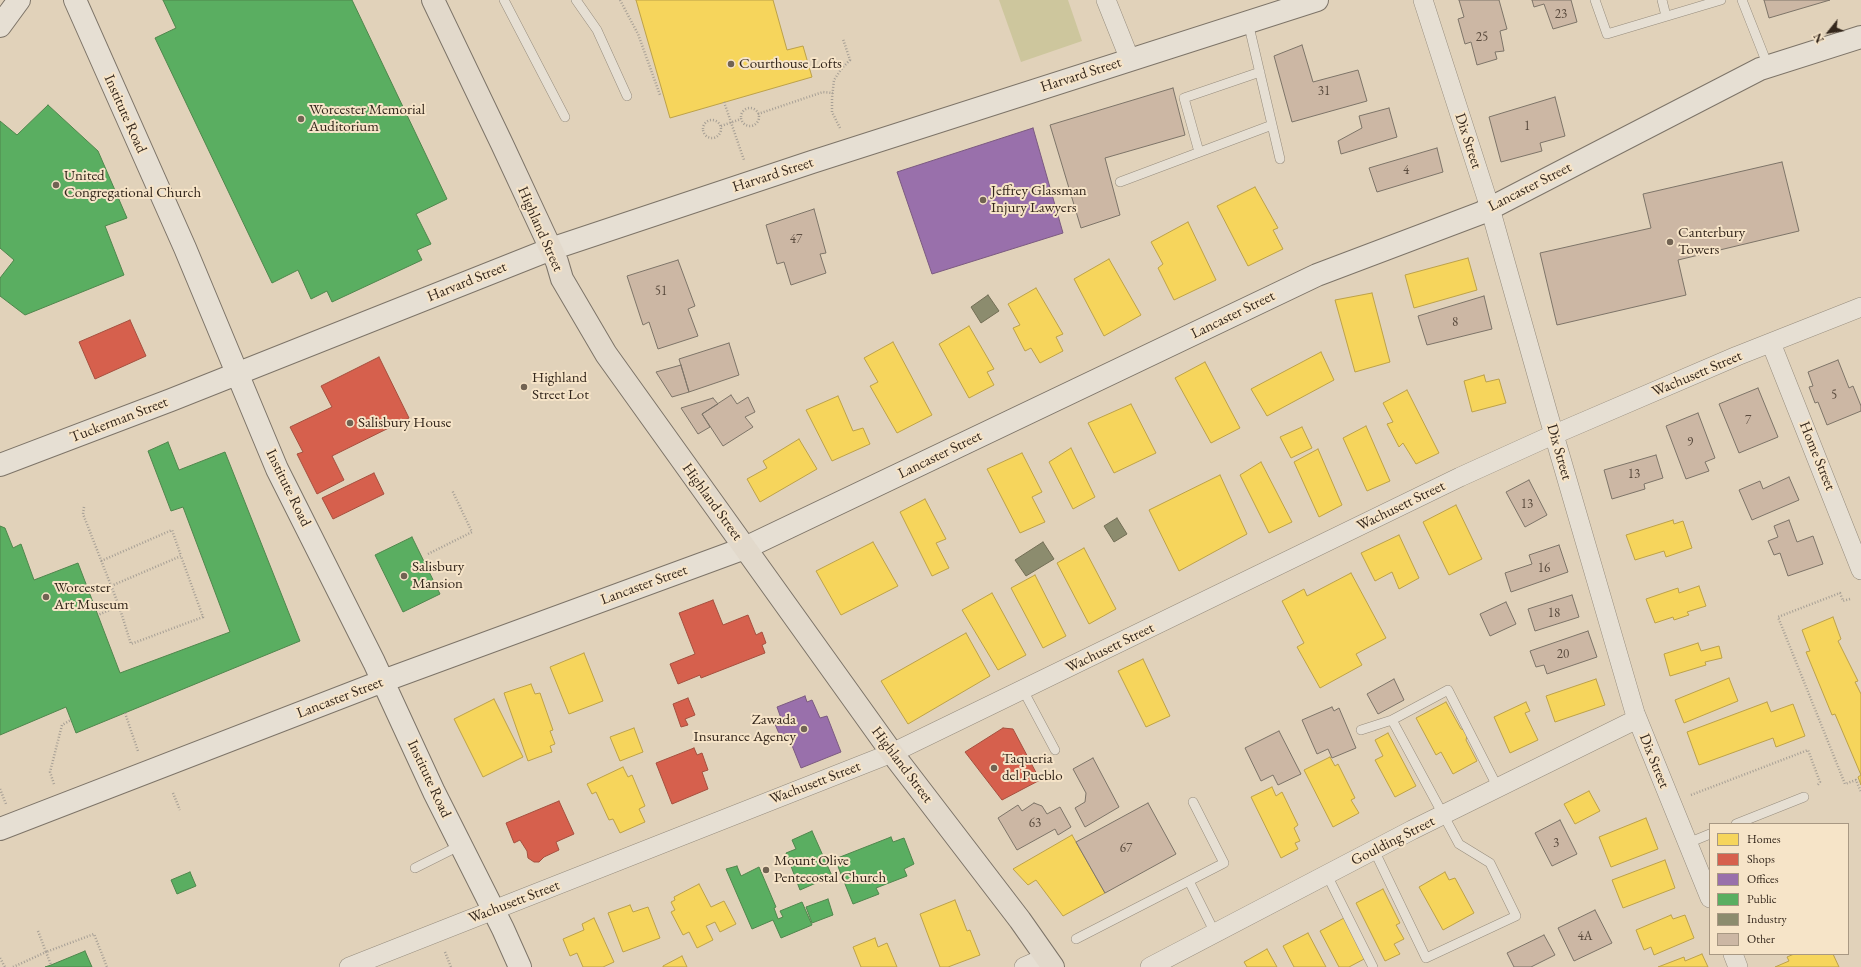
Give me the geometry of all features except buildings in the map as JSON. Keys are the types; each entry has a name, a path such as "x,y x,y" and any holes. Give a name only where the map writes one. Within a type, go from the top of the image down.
{"highway":[{"name":"Highland Street","path":"433,0 551,248 562,279 610,361 892,753 1050,962"}],"main road":[{"path":"0,26 19,0"},
{"name":"Institute Road","path":"75,0 185,248 277,470 383,681 434,792 520,967"},
{"name":"Harvard Street","path":"237,373 551,248 812,162 1317,0"},
{"name":"Lancaster Street","path":"0,828 383,681 745,548 1317,275 1490,208 1760,69 1861,37"},
{"name":"Tuckerman Street","path":"0,465 237,373"}],"street":[{"path":"1106,0 1130,60"},
{"name":"Dix Street","path":"1423,0 1490,208 1637,719 1709,896"},
{"name":"Wachusett Street","path":"349,967 892,753 1450,481 1554,434 1861,307"},
{"name":"Home Street","path":"1771,343 1861,570"},
{"name":"Goulding Street","path":"1150,967 1374,850 1637,719"},
{"path":"1733,955 1738,967"},
{"path":"1024,967 1050,962"}],"lane":[{"path":"504,0 565,117"},
{"path":"576,0 597,30 627,96"},
{"path":"1595,0 1607,34 1721,0"},
{"path":"1662,0 1666,16"},
{"path":"1742,0 1768,66"},
{"path":"1248,22 1280,159"},
{"path":"1199,152 1184,98 1260,72"},
{"path":"1120,182 1272,125"},
{"path":"1023,690 1055,750"},
{"path":"1361,730 1392,720 1448,690 1498,788"},
{"path":"1374,850 1426,958 1516,916 1490,863 1459,844 1392,720"},
{"path":"1739,823 1804,797"},
{"path":"1076,939 1224,863 1193,802"},
{"path":"1688,843 1709,834"},
{"path":"415,868 461,845"},
{"path":"1327,875 1373,967"},
{"path":"1189,881 1215,933"}],"path":[{"path":"620,0 638,34 660,95"},
{"path":"840,128 832,112 834,80 842,68 850,60 843,39"},
{"path":"758,114 823,92 833,93"},
{"path":"724,102 744,160"},
{"path":"746,108 752,108 758,114 758,121 751,126 745,125 741,120 741,114 746,108"},
{"path":"709,120 714,120 721,126 719,135 713,138 707,137 702,133 704,124 709,120"},
{"path":"721,126 741,120"},
{"path":"428,554 472,532 452,490"},
{"path":"84,507 83,514 101,561 119,606 130,644 203,617 172,530 101,561"},
{"path":"111,586 181,556"},
{"path":"1850,599 1843,601 1840,593 1778,617 1845,784 1856,780 1861,792"},
{"path":"98,615 119,606"},
{"path":"125,713 140,755"},
{"path":"55,787 50,772 53,759 62,725 71,720"},
{"path":"1689,796 1808,750 1820,782 1804,797"},
{"path":"0,789 7,807"},
{"path":"173,793 180,810"},
{"path":"38,931 50,965"},
{"path":"13,967 46,952 94,934 107,967"},
{"path":"445,951 451,967"},
{"path":"0,958 5,967"}],"shaded area":[{"path":"999,0 1068,0 1082,41 1021,62"}],"place":[{"name":"Courthouse Lofts","path":"731,64"},
{"name":"Worcester Memorial Auditorium","path":"301,119"},
{"name":"United Congregational Church","path":"56,185"},
{"name":"Jeffrey Glassman Injury Lawyers","path":"983,200"},
{"name":"Canterbury Towers","path":"1670,242"},
{"name":"Highland Street Lot","path":"524,387"},
{"name":"Salisbury House","path":"350,423"},
{"name":"Salisbury Mansion","path":"404,576"},
{"name":"Worcester Art Museum","path":"46,597"},
{"name":"Zawada Insurance Agency","path":"804,729"},
{"name":"Taqueria del Pueblo","path":"994,768"},
{"name":"Mount Olive Pentecostal Church","path":"766,870"}]}
